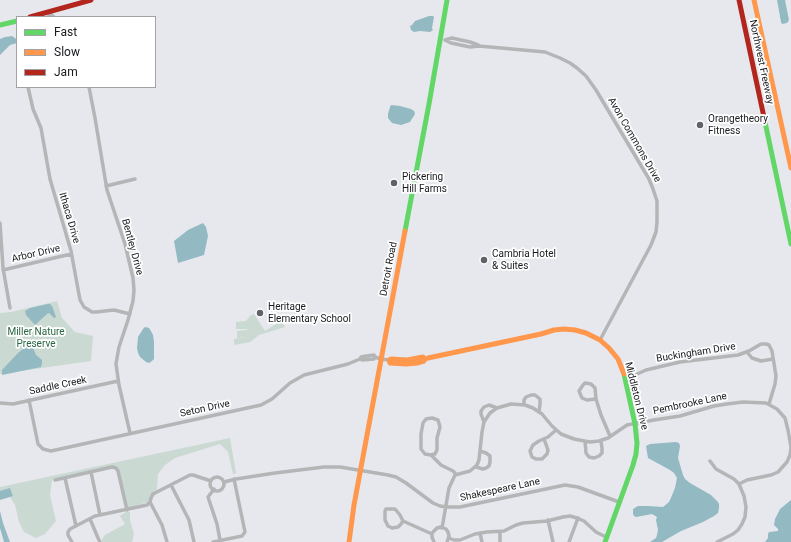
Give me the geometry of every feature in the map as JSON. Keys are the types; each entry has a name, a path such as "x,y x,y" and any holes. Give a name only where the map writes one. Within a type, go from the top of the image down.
{"main road":[{"path":"40,16 51,15 91,0"},
{"name":"Detroit Road","path":"349,542 354,505 381,359 443,40 447,0"},
{"name":"Northwest Freeway","path":"739,0 791,244"},
{"name":"Northwest Freeway","path":"754,0 791,168"},
{"path":"0,26 16,21"},
{"name":"Middleton Drive","path":"389,360 407,360 423,357 425,359 559,330 570,329 582,332 600,340 618,359 625,378 637,437 636,454 633,464 606,539"}],"street":[{"name":"Avon Commons Drive","path":"443,40 470,47 479,46 545,52 560,58 577,68 589,80 596,90 649,179 657,201 658,210 654,238 600,340"},
{"name":"Ithaca Drive","path":"28,88 33,109 41,128 50,179 72,254 81,303 88,310 96,312 114,310 130,314"},
{"name":"Bentley Drive","path":"89,88 106,186 126,244 133,278 134,296 116,364 118,381 130,433"},
{"path":"106,186 135,179"},
{"path":"0,223 3,270 10,308"},
{"name":"Arbor Drive","path":"3,270 72,254"},
{"name":"Buckingham Drive","path":"625,378 646,370 674,363 735,356 747,352 761,344 766,344 771,348 776,380 769,404"},
{"name":"Buckingham Drive","path":"747,352 752,358 761,361 774,360"},
{"name":"Seton Drive","path":"29,400 38,444 43,449 51,451 261,405 272,399 290,383 304,374 348,364 366,356 374,355 375,357 381,359"},
{"name":"Middleton Drive","path":"381,359 389,360"},
{"name":"Saddle Creek","path":"0,403 13,404 118,381"},
{"path":"596,399 587,400 582,398 579,391 584,383 589,383 594,386 596,390 596,399 600,416 610,436"},
{"path":"524,404 526,397 534,395 540,400 539,412"},
{"name":"Pembrooke Lane","path":"601,440 625,426 680,416 714,406 748,402 769,404"},
{"path":"442,528 450,484 455,475 470,471 479,463 484,422 497,408 511,404 524,404 539,412 561,434 574,440 585,442 601,440 602,453 594,458 589,457 586,453 585,442"},
{"path":"739,484 778,472 787,462 790,455 791,448 785,418 777,409 769,404"},
{"path":"484,422 481,411 484,407 490,405 497,408"},
{"path":"431,455 435,454 437,450 437,438 440,427 438,420 429,418 424,421 421,434 421,449 425,454 431,455 441,465 454,472 455,475"},
{"path":"544,440 548,450 547,454 542,459 536,459 531,454 531,447 535,443 552,435 556,430"},
{"path":"476,467 483,469 486,468 489,466 490,462 490,456 480,451"},
{"path":"710,461 716,469 739,484 746,503 745,517 740,526 735,532 717,542"},
{"path":"55,480 112,467 116,468 127,510"},
{"name":"Shakespeare Lane","path":"224,482 234,479 324,467 340,467 396,477 433,502 440,506 446,507 460,507 565,485 578,487 619,502"},
{"path":"91,472 100,515"},
{"path":"72,542 68,535 70,529 95,516 147,505 154,494 190,475 211,481 211,486 214,489 208,496 217,524 220,540"},
{"name":"Shakespeare Lane","path":"211,481 217,477 221,478 224,482"},
{"path":"65,478 76,526"},
{"path":"212,542 242,536 245,532 234,479"},
{"name":"Shakespeare Lane","path":"214,489 222,489 224,482"},
{"path":"171,485 188,520 194,542"},
{"path":"150,502 162,526 167,542"},
{"path":"403,521 398,527 392,528 388,526 385,520 386,509 395,510 400,514 403,521 432,534"},
{"path":"434,542 432,534 435,529 439,527 447,530 449,534 448,540 460,540 480,533 504,531 523,523 566,516 578,518 586,522 606,539"},
{"path":"569,542 578,518"},
{"path":"90,519 100,542"},
{"path":"548,520 553,542"},
{"path":"500,532 500,542"},
{"path":"480,533 482,542"}],"green space":[{"name":"Miller Nature Preserve","path":"57,301 62,318 75,332 93,336 91,361 0,374 0,313 11,312"},
{"path":"254,314 265,331 281,321 285,327 259,335 250,342 234,345 234,339 248,337 237,338 237,331 247,330 248,336 247,329 236,329 236,322 246,321"},
{"path":"230,438 236,473 233,474 228,452 220,444 175,458 165,465 158,474 157,489 148,502 128,508 117,467 113,466 52,480 50,495 56,521 45,534 36,538 24,532 19,522 15,505 10,497 13,495 0,491 0,487"},
{"path":"126,512 130,512 130,520 134,534 132,542 102,542 105,535 125,524 120,516"}],"water":[{"path":"777,0 785,0 789,20 787,23 782,24 781,22"},
{"path":"429,16 434,17 433,30 430,32 414,32 411,30 410,26 415,21"},
{"path":"12,36 16,39 16,43 10,45 0,55 0,39"},
{"path":"391,105 411,109 415,114 410,122 401,125 392,123 388,118"},
{"path":"203,223 206,227 208,236 204,255 178,263 174,241 188,230"},
{"path":"48,304 52,306 56,317 54,318 49,313 35,325 26,315 25,311 30,308"},
{"path":"145,327 149,328 151,331 154,342 154,359 149,363 140,357 137,348 138,337"},
{"path":"31,343 36,355 42,360 41,367 2,375 2,370 18,353"},
{"path":"679,443 680,446 678,458 685,479 711,495 718,502 718,513 662,542 650,542 656,538 657,535 657,517 652,514 636,517 633,514 633,509 638,506 663,507 670,500 677,478 670,470 648,458 646,446 650,444"},
{"path":"10,488 13,496 0,500 0,491"},
{"path":"791,500 791,542 765,542 768,538 769,532 778,531 774,525 775,519 780,509"},
{"path":"0,511 10,542 4,542 0,528"}],"traffic: fast":[{"path":"405,231 447,0"},
{"path":"0,25 16,21"},
{"path":"765,122 791,244"},
{"path":"605,542 636,454 637,443 635,424 624,374"}],"traffic: slow":[{"path":"754,0 791,168"},
{"path":"349,542 354,505 405,231"},
{"path":"425,359 423,357 407,360 389,360 390,363 417,363 428,358 564,329 586,333 600,340 618,359 624,374"}],"traffic: jam":[{"path":"34,16 91,0"},
{"path":"739,0 765,122"}],"place":[{"name":"Orangetheory Fitness","path":"700,125"},
{"name":"Pickering Hill Farms","path":"394,183"},
{"name":"Cambria Hotel & Suites","path":"484,260"},
{"name":"Heritage Elementary School","path":"260,313"}]}
